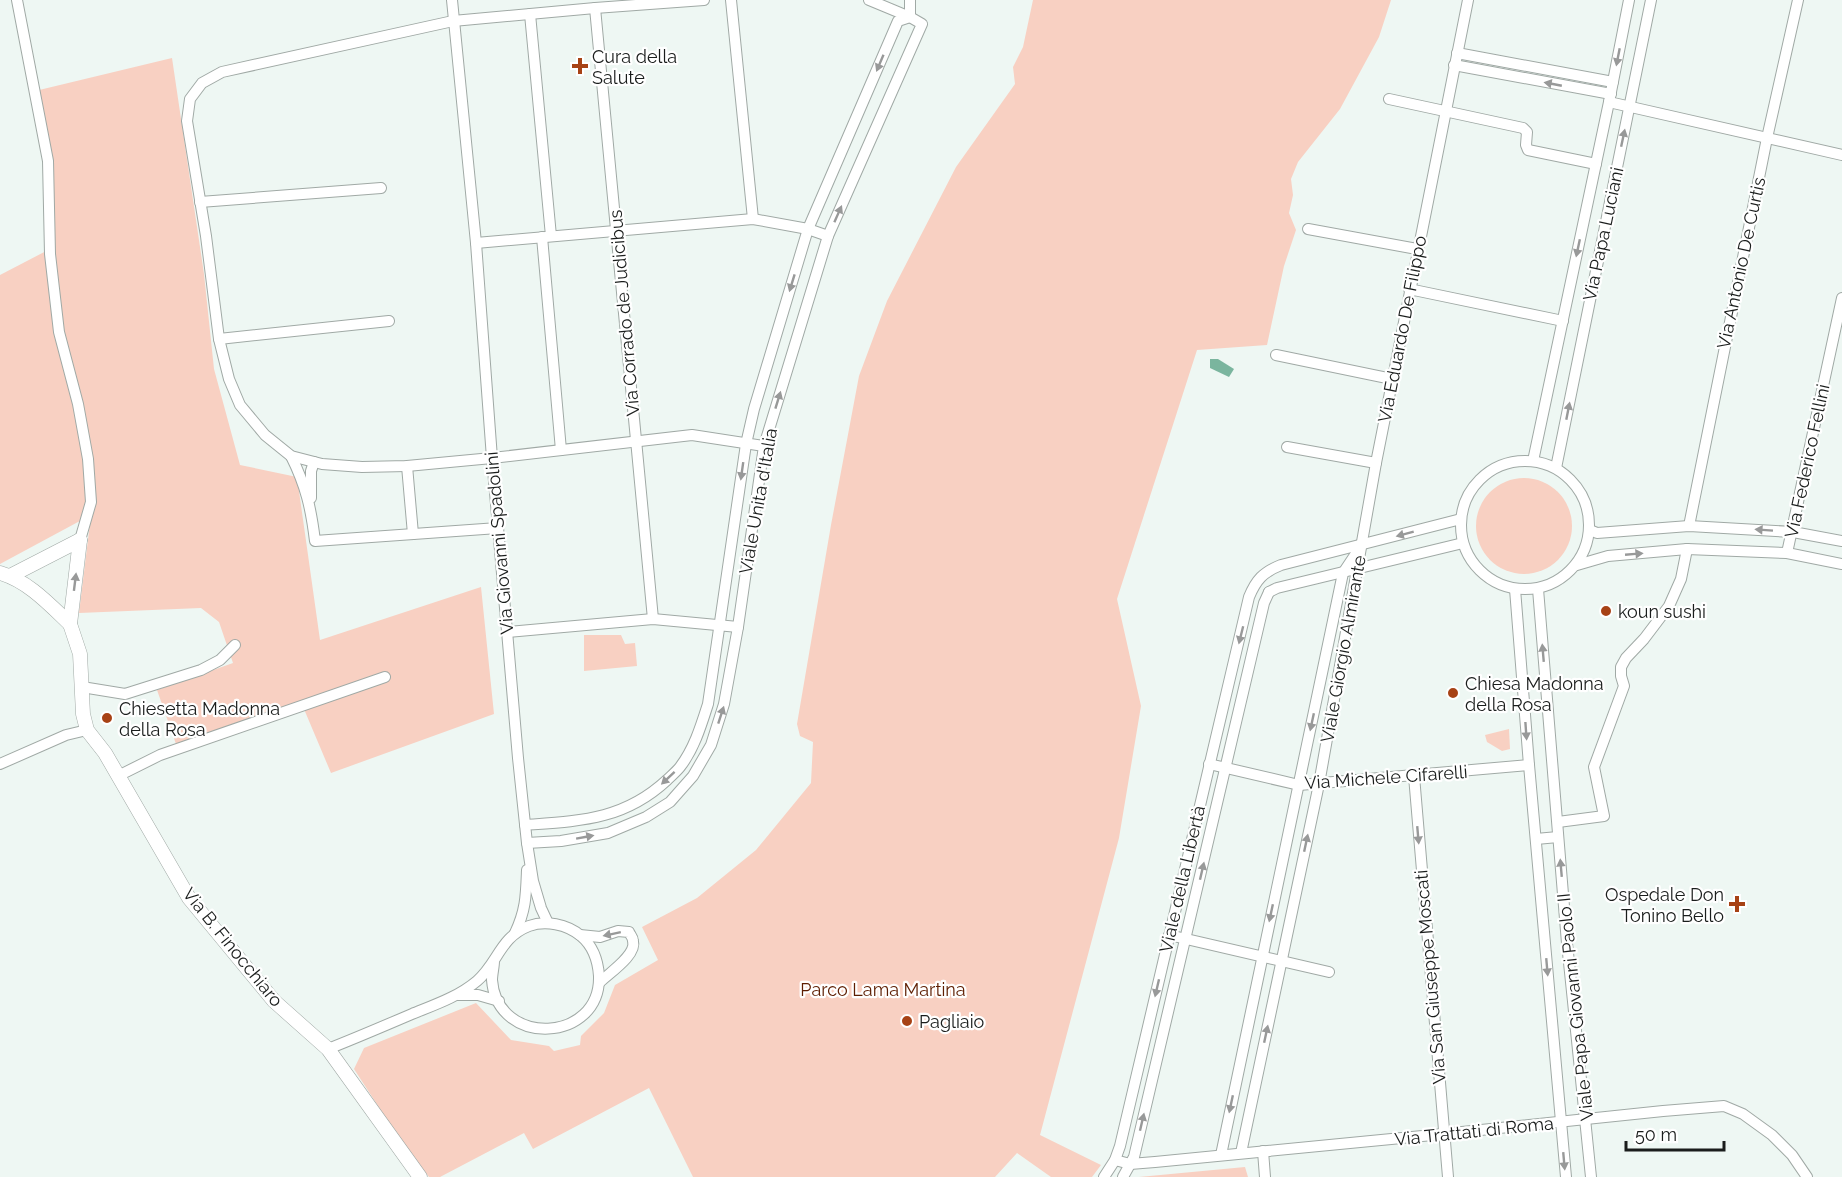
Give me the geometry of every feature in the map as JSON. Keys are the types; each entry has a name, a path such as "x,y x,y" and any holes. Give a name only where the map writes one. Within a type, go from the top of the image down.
{"street":[{"path":"17,0 48,161 50,254 59,332 78,404 88,459 90,502 80,540 70,624"},
{"path":"452,0 453,21"},
{"path":"704,0 453,21 222,72 202,83 190,99 187,121 206,236 219,339 229,378 240,405 265,435 291,456 341,466 407,466 692,435 764,446"},
{"path":"731,0 753,219"},
{"path":"869,0 910,17 910,0"},
{"name":"Via Eduardo De Filippo","path":"1360,546 1409,289 1468,0"},
{"name":"Via Papa Luciani","path":"1533,461 1629,0"},
{"name":"Via Papa Luciani","path":"1556,468 1651,0"},
{"name":"Via Antonio De Curtis","path":"1689,526 1767,138 1798,0"},
{"name":"Via Corrado de Judicibus","path":"595,8 653,618"},
{"path":"530,14 561,450"},
{"name":"Viale Unita d'Italia","path":"525,825 572,822 633,805 658,788 680,768 698,735 708,704 746,444 754,409 808,229 898,21 910,17 922,24 828,236 764,446 738,627 724,704 711,745 693,776 669,802 645,817 608,833 561,841 527,843"},
{"name":"Via Giovanni Spadolini","path":"453,21 476,243 492,458 525,825 536,892 548,923"},
{"path":"1457,53 1613,82"},
{"path":"1454,65 1610,98 1629,107 1842,155"},
{"path":"1389,99 1522,128 1527,132 1528,150 1596,164"},
{"path":"200,202 381,188"},
{"path":"476,243 753,219 808,229 828,236"},
{"path":"1308,229 1417,249"},
{"path":"1409,289 1563,321"},
{"path":"1569,290 1591,296"},
{"name":"Via Federico Fellini","path":"1787,554 1842,298"},
{"path":"219,339 388,321"},
{"path":"1276,356 1392,379"},
{"path":"1287,447 1376,463"},
{"path":"291,456 301,476 311,508"},
{"path":"1533,461 1556,468 1571,480 1582,494 1588,512 1590,530 1586,548 1577,564 1566,576 1553,584 1538,588 1515,589 1497,584 1482,573 1471,560 1463,543 1461,519 1466,499 1477,482 1493,470 1512,462 1533,461"},
{"path":"314,462 311,471 311,508 315,541 498,528"},
{"path":"407,466 413,534"},
{"path":"1461,519 1281,566 1268,570 1257,580 1269,592 1277,588 1463,543"},
{"path":"1590,530 1597,532 1689,526 1792,532 1842,542"},
{"path":"5,575 80,540"},
{"name":"Viale Giorgio Almirante","path":"1241,1153 1319,784 1358,569 1360,546"},
{"name":"Viale Giorgio Almirante","path":"1221,1155 1344,573 1360,546"},
{"path":"1577,564 1608,556 1687,549 1787,554 1842,564"},
{"path":"1558,822 1604,816 1594,767 1624,686 1621,667 1669,606 1681,579 1687,549"},
{"path":"5,575 39,595 70,624"},
{"name":"Viale della Libertà","path":"1104,1177 1120,1146 1249,597 1257,580"},
{"name":"Viale Papa Giovanni Paolo II","path":"1538,588 1558,837 1592,1177"},
{"name":"Viale Papa Giovanni Paolo II","path":"1515,589 1528,765 1566,1177"},
{"name":"Viale della Libertà","path":"1122,1177 1134,1156 1264,603 1269,592"},
{"path":"507,632 653,618 738,627"},
{"name":"Via B. Finocchiaro","path":"70,624 80,654 83,714 87,730 105,753 189,898 274,1001 328,1049 420,1177"},
{"path":"82,687 125,694 201,670 220,660 235,645"},
{"path":"118,776 160,755 385,677"},
{"path":"0,764 66,735 87,730"},
{"name":"Via Michele Cifarelli","path":"1209,764 1299,785 1528,765"},
{"name":"Via San Giuseppe Moscati","path":"1414,776 1448,1177"},
{"path":"1536,839 1558,837"},
{"name":"Via Giovanni Spadolini","path":"515,933 523,916 527,843"},
{"path":"328,1049 458,995 478,980 494,961 502,946 515,933 530,925 548,923 565,927 580,935 592,949 598,965 599,983 594,1000 584,1014 569,1024 553,1029 535,1029 519,1023 505,1011 496,996 492,979 494,961"},
{"path":"580,935 600,937 628,932 633,941 633,950 625,960 599,983"},
{"path":"1169,935 1329,972"},
{"path":"1545,945 1568,943"},
{"path":"458,995 478,995 499,1001"},
{"name":"Via Trattati di Roma","path":"1114,1160 1131,1164 1724,1106 1743,1114 1779,1142 1792,1155 1807,1177"},
{"path":"1263,1151 1265,1177"}],"green space":[{"name":"Parco Lama Martina","path":"1033,0 1391,0 1379,37 1340,109 1298,162 1291,179 1293,195 1289,213 1296,230 1284,266 1267,345 1197,350 1117,599 1141,706 1119,838 1040,1135 1101,1165 1092,1177 1051,1177 1017,1153 995,1177 693,1177 649,1088 533,1149 524,1133 440,1177 429,1177 391,1126 354,1069 364,1048 476,1003 511,1040 549,1046 554,1051 580,1045 581,1036 604,1013 615,985 658,960 642,927 697,898 756,850 811,783 813,742 800,736 797,724 859,376 887,301 956,167 1015,84 1013,67 1023,47"},
{"path":"172,58 204,274 214,369 240,465 297,477 320,640 481,587 494,714 331,773 301,702 176,744 157,690 233,663 219,622 201,608 79,613 91,515 0,564 0,275 50,249 49,184 35,91"},
{"path":"1524,478 1542,482 1558,492 1568,508 1572,526 1568,544 1558,560 1542,570 1524,574 1506,570 1490,560 1480,544 1476,526 1480,508 1490,492 1506,482"},
{"path":"584,635 621,635 625,644 635,643 637,666 584,671"},
{"path":"1509,729 1510,749 1502,751 1487,742 1485,735"},
{"path":"1245,1167 1248,1177 1139,1177"}],"shaded area":[{"path":"1210,359 1218,359 1234,369 1229,377 1210,368"}],"place":[{"name":"Cura della Salute","path":"580,66"},
{"name":"koun sushi","path":"1606,611"},
{"name":"Chiesa Madonna della Rosa","path":"1453,693"},
{"name":"Chiesetta Madonna della Rosa","path":"107,718"},
{"name":"Ospedale Don Tonino Bello","path":"1737,904"},
{"name":"Pagliaio","path":"907,1021"}]}
